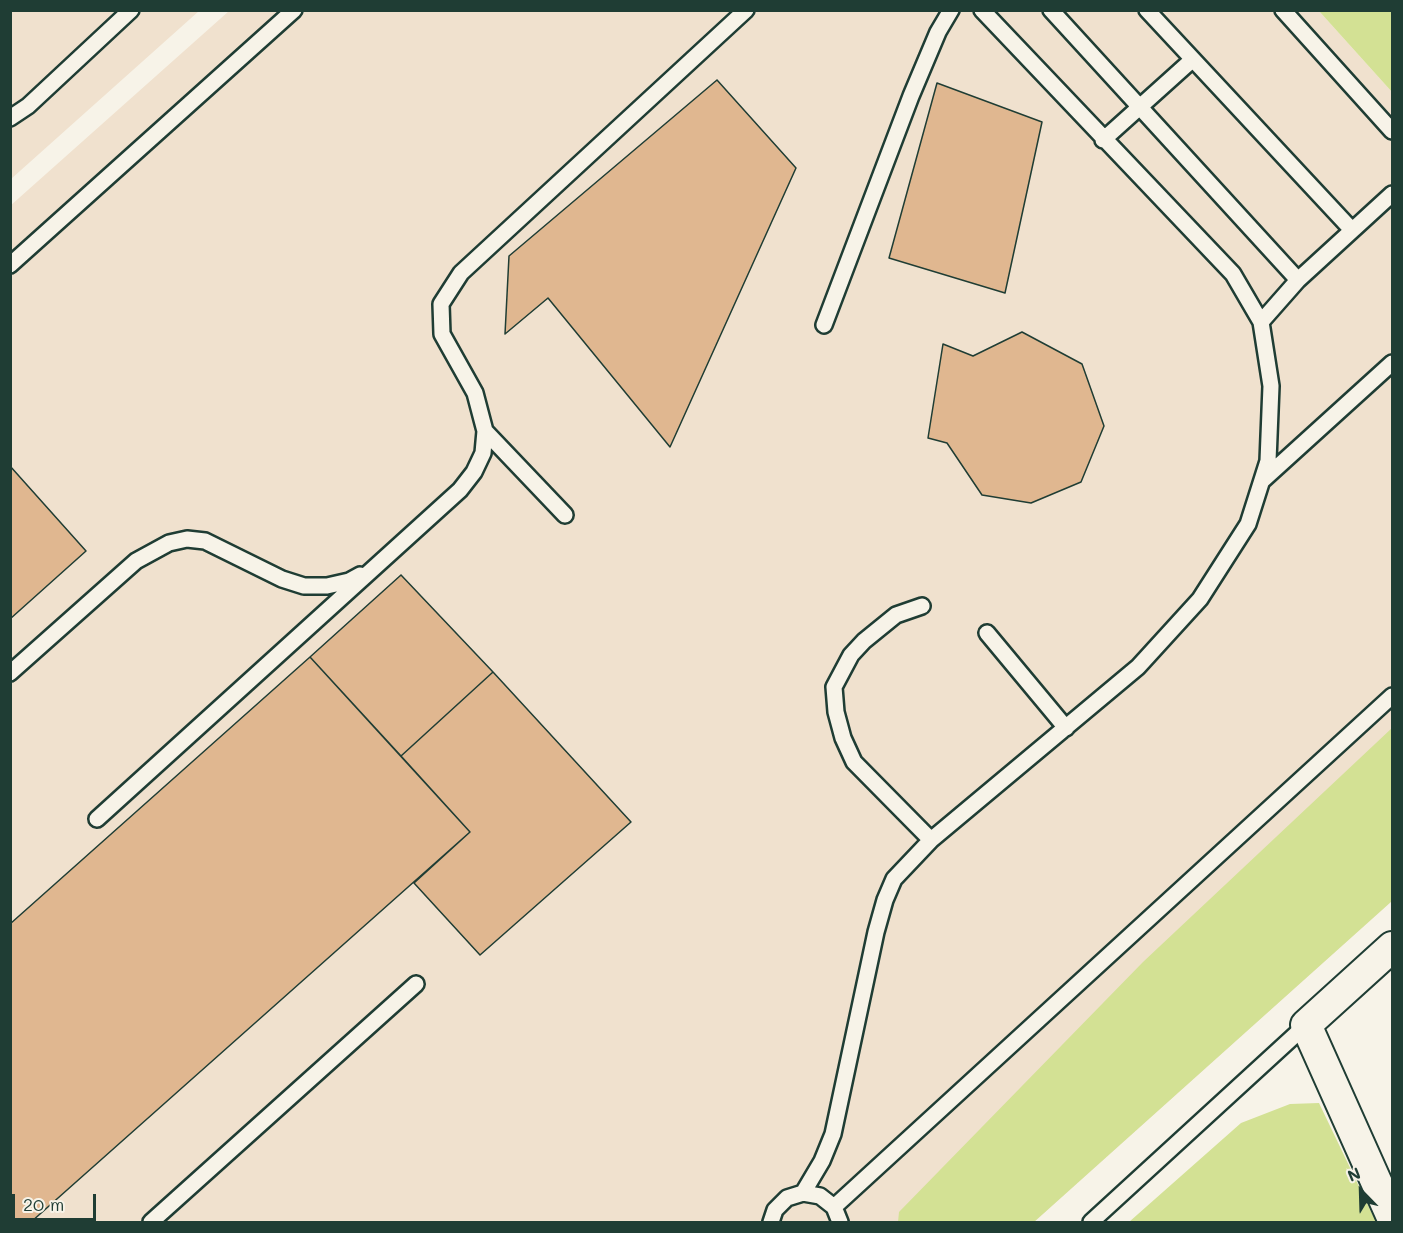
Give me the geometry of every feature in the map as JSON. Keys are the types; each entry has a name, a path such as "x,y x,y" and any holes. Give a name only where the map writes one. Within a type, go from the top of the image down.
{"street":[{"path":"1392,947 1306,1025 1392,1217"}],"lane":[{"path":"10,118 28,105 131,10"},
{"path":"10,265 294,10"},
{"path":"97,819 460,490 474,472 483,453 484,431 475,393 442,334 441,304 461,273 746,10"},
{"path":"824,325 911,96 938,32 951,10"},
{"path":"803,1193 822,1161 833,1134 885,900 894,879 931,840 1138,667 1200,599 1248,524 1268,461 1271,386 1261,322 1233,274 1103,140 982,10"},
{"path":"1051,10 1298,280"},
{"path":"1147,10 1352,229"},
{"path":"1283,10 1392,131"},
{"path":"1103,140 1192,60"},
{"path":"1261,322 1298,280 1392,194"},
{"path":"1262,480 1392,363"},
{"path":"484,431 565,515"},
{"path":"10,673 136,561 169,543 187,539 205,541 282,579 304,586 327,586 349,581 374,569"},
{"path":"922,606 896,615 864,641 851,656 834,687 840,729 854,762 931,840"},
{"path":"987,633 1066,728"},
{"path":"834,1207 1392,696"},
{"path":"158,1220 416,984"},
{"path":"1091,1222 1306,1025"},
{"path":"771,1222 775,1210 787,1198 803,1193 820,1196 834,1207 840,1222"}],"shaded area":[{"path":"11,11 199,11 11,179"},
{"path":"229,11 1319,11 1392,92 1392,901 1034,1222 11,1222 10,206"}],"green space":[{"path":"1319,11 1392,11 1392,92"},
{"path":"1392,728 1392,901 1034,1222 898,1222 899,1212 1143,962"},
{"path":"1319,1103 1376,1222 1129,1222 1241,1123 1290,1104"}],"building":[{"path":"717,80 796,168 670,447 548,298 505,334 509,256"},
{"path":"937,83 1042,122 1005,293 889,258"},
{"path":"1022,332 1082,364 1104,426 1081,482 1031,503 982,495 947,443 928,438 943,344 973,356"},
{"path":"10,466 86,551 10,619"},
{"path":"401,575 493,672 401,756 310,657"},
{"path":"310,657 470,832 31,1222 10,1222 10,924"},
{"path":"493,672 631,822 480,955 414,883 470,832 401,756"}]}
